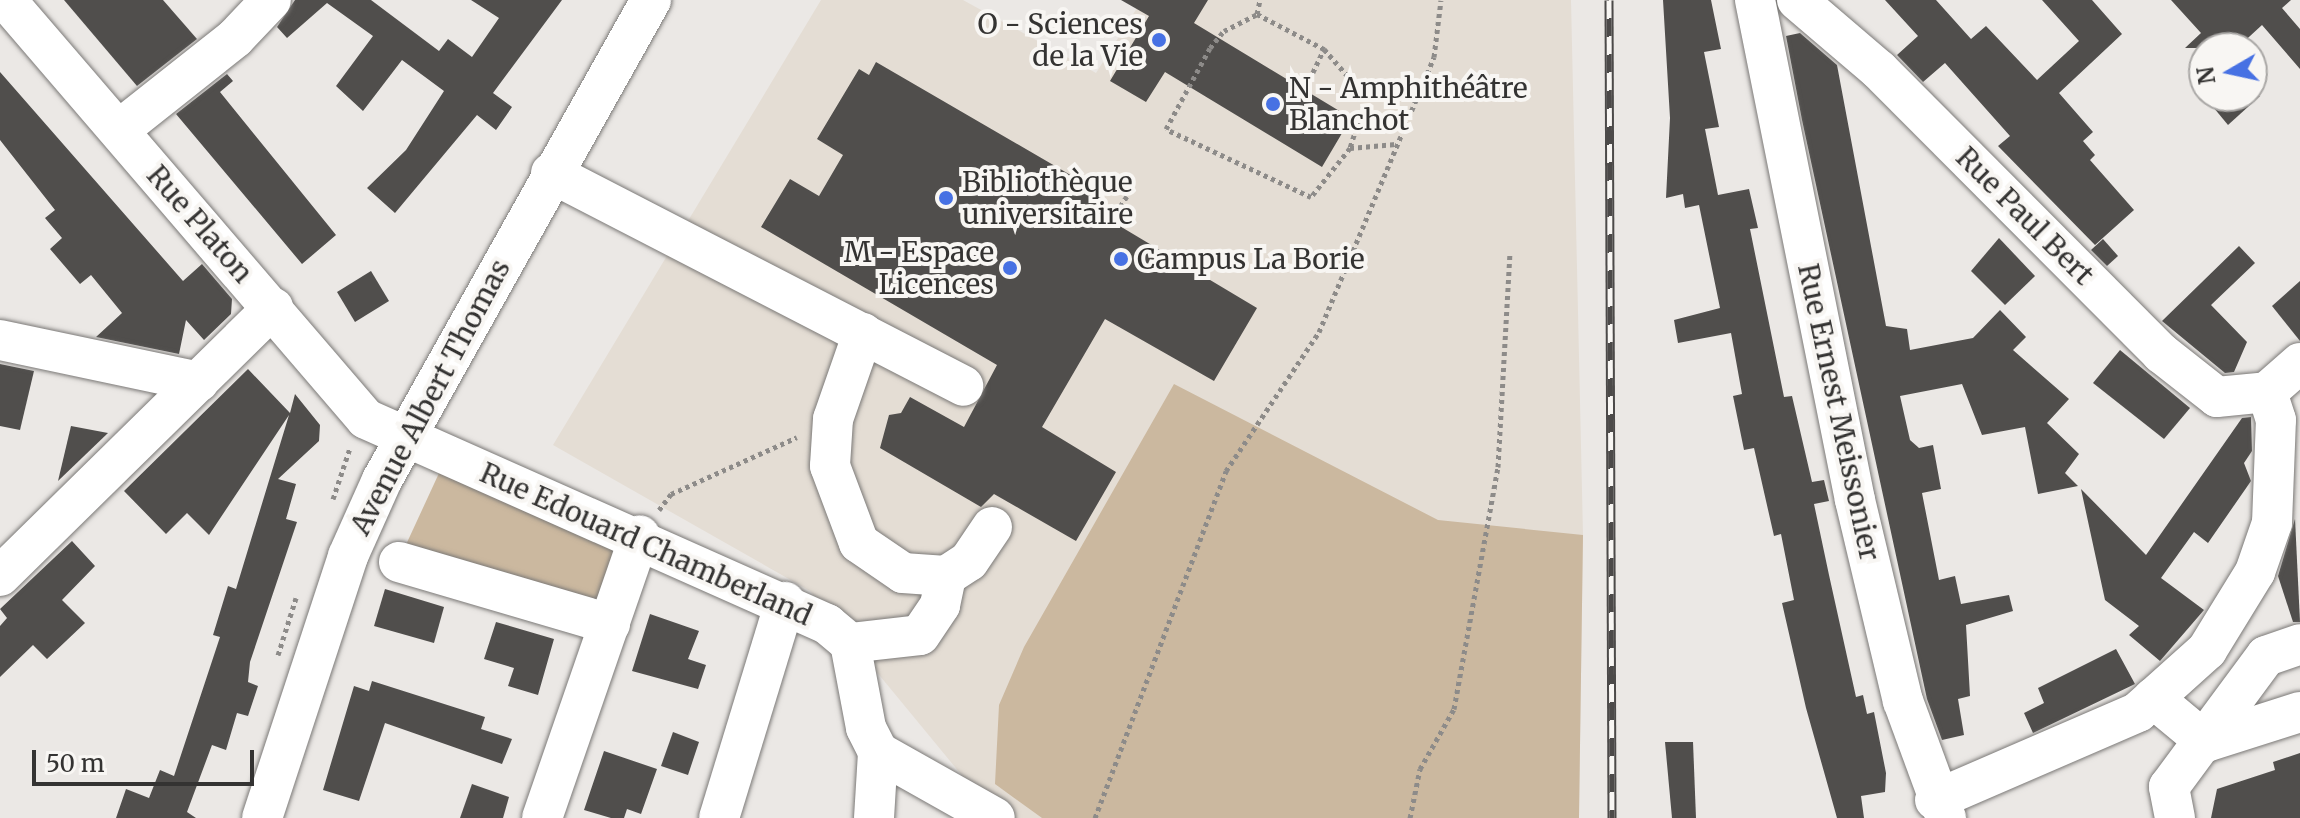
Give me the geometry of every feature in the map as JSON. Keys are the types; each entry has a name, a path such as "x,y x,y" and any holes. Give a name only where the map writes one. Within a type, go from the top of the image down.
{"street":[{"name":"Rue Platon","path":"6,0 366,419 403,436"},
{"path":"119,130 235,38 271,0"},
{"name":"Avenue Albert Thomas","path":"262,818 348,556 382,480 403,436 651,0"},
{"name":"Rue Ernest Meissonier","path":"1755,0 1855,500 1940,809"},
{"name":"Rue Paul Bert","path":"1797,0 1879,70 2161,353 2217,397 2267,392"},
{"path":"551,173 963,386"},
{"path":"0,576 273,308"},
{"path":"863,333 833,419 830,466 840,501 859,543 903,573 946,576 969,561 992,527"},
{"path":"0,340 199,382"},
{"path":"1940,809 2138,712 2207,650 2255,572 2272,523 2276,420 2267,392 2300,363"},
{"name":"Rue Edouard Chamberland","path":"403,436 640,535 785,602 850,643"},
{"path":"240,818 353,482 382,480 381,533 283,818"},
{"path":"542,818 640,535"},
{"path":"399,562 610,624"},
{"path":"874,818 872,740 850,643 920,635 940,605 946,576"},
{"path":"719,818 785,602"},
{"path":"2175,818 2169,787 2206,742 2266,656 2300,644"},
{"path":"2153,698 2206,742"},
{"path":"2206,742 2300,712"},
{"path":"872,740 995,818"}],"path":[{"path":"1257,14 1260,0"},
{"path":"1095,818 1226,471 1319,332 1434,57 1441,0"},
{"path":"1257,14 1324,49 1366,97 1350,148 1311,197 1166,129 1210,48 1224,31 1257,14"},
{"path":"1306,87 1324,49"},
{"path":"1350,148 1397,144"},
{"path":"1116,213 1127,196"},
{"path":"1410,818 1415,779 1454,709 1498,467 1510,252"},
{"path":"640,535 671,494 802,434"}],"shaded area":[{"name":"Campus La Borie","path":"821,0 963,0 1096,73 1142,0 1571,0 1583,535 1579,818 997,818 810,591 553,445"},
{"path":"1174,384 1438,520 1583,535 1579,818 1042,818 995,784 999,705 1024,647"},
{"path":"440,471 616,545 596,605 404,549"}],"building":[{"path":"64,0 163,0 197,39 137,86"},
{"path":"295,0 371,0 439,51 448,39 472,57 499,18 471,0 562,0 493,93 512,107 496,130 477,115 395,213 367,188 406,150 444,91 402,60 363,111 336,86 373,36 327,3 287,38 277,27"},
{"path":"1121,0 1208,0 1194,23 1351,118 1322,167 1165,72 1146,102 1110,81 1149,16"},
{"path":"1663,0 1711,0 1721,49 1704,52 1719,127 1705,129 1718,195 1749,189 1758,228 1750,229 1784,397 1792,396 1812,482 1824,480 1829,501 1814,504 1829,575 1856,697 1863,695 1867,714 1874,712 1886,773 1885,792 1861,796 1864,818 1837,818 1806,708 1782,603 1794,600 1781,534 1774,536 1754,448 1744,450 1733,396 1742,394 1731,333 1678,343 1674,320 1720,308 1699,205 1685,208 1683,194 1666,198 1670,118"},
{"path":"1885,0 1936,0 1971,39 1986,26 2037,80 2079,41 2042,0 2092,0 2122,34 2059,93 2093,132 2083,141 2095,155 2090,160 2134,210 2095,245 1998,146 2010,136 1945,63 1923,82 1897,55 1918,36"},
{"path":"2171,0 2291,0 2282,8 2300,29 2300,69 2262,25 2254,32 2200,32"},
{"path":"1800,33 1837,65 1886,326 1907,329 1910,350 1973,338 2000,310 2026,337 2013,350 2069,399 2047,423 2079,454 2065,473 2078,486 2038,494 2025,427 1982,435 1962,384 1900,396 1910,440 1919,448 1933,445 1941,489 1922,493 1939,580 1955,576 1961,604 2009,595 2013,611 1966,625 1970,696 1958,699 1964,735 1942,740 1927,699 1802,120 1786,36"},
{"name":"M - Espace Licences","path":"876,62 1098,191 1094,200 1123,218 1118,225 1257,308 1214,381 1105,319 1042,427 1116,472 1076,541 994,494 981,507 880,448 889,415 901,413 910,397 964,427 997,365 761,227 790,179 819,196 843,155 817,139 859,69 869,75"},
{"path":"0,72 183,281 202,264 232,299 231,314 204,340 186,320 179,354 96,337 122,313 91,275 80,284 50,249 62,238 45,218 55,210 0,140"},
{"path":"227,74 233,81 220,92 336,235 302,264 176,114"},
{"path":"2217,112 2242,112 2228,125"},
{"path":"1999,238 2035,276 2005,305 1971,271"},
{"path":"2103,239 2118,256 2107,266 2091,250"},
{"path":"2239,246 2255,263 2211,305 2247,342 2234,372 2225,373 2162,321"},
{"path":"371,271 389,301 355,322 337,292"},
{"path":"2300,281 2300,341 2272,306"},
{"path":"2120,350 2190,408 2164,439 2093,383"},
{"path":"0,364 34,371 20,430 0,426"},
{"path":"248,369 290,413 295,394 320,425 319,441 278,479 296,484 286,519 297,522 250,662 248,682 258,686 248,716 237,713 226,750 212,745 187,812 196,818 116,818 126,789 149,798 160,770 174,776 220,637 213,635 228,586 236,589 289,415 209,535 187,513 166,534 124,491"},
{"path":"2251,417 2252,451 2244,463 2251,481 2208,543 2194,532 2161,578 2204,610 2160,661 2129,635 2139,626 2105,600 2081,489 2146,555 2242,418"},
{"path":"71,426 108,433 58,481"},
{"path":"2295,519 2300,622 2293,622 2278,576"},
{"path":"72,541 95,566 62,600 85,623 47,659 33,645 0,677 0,626 7,618 0,609"},
{"path":"385,589 444,607 434,643 374,626"},
{"path":"650,614 699,631 688,659 706,665 698,689 632,671"},
{"path":"496,622 554,639 538,695 508,686 514,668 484,659"},
{"path":"2116,649 2135,684 2033,733 2024,713 2044,703 2038,688"},
{"path":"372,681 485,717 481,729 512,739 502,764 385,723 359,801 323,790 354,686 369,691"},
{"path":"673,732 699,742 688,775 661,766"},
{"path":"1665,742 1693,742 1696,818 1672,818"},
{"path":"604,751 657,769 641,814 627,809 624,818 611,818 584,810"},
{"path":"2300,753 2300,818 2211,818 2217,789 2275,770 2273,762"},
{"path":"472,784 509,797 503,818 460,818"}],"railway":[{"path":"1609,0 1612,818"}],"place":[{"name":"O - Sciences de la Vie","path":"1159,40"},
{"name":"N - Amphithéâtre Blanchot","path":"1273,104"},
{"name":"Bibliothèque universitaire","path":"946,198"},
{"name":"Campus La Borie","path":"1121,259"},
{"name":"M - Espace Licences","path":"1010,268"}]}
